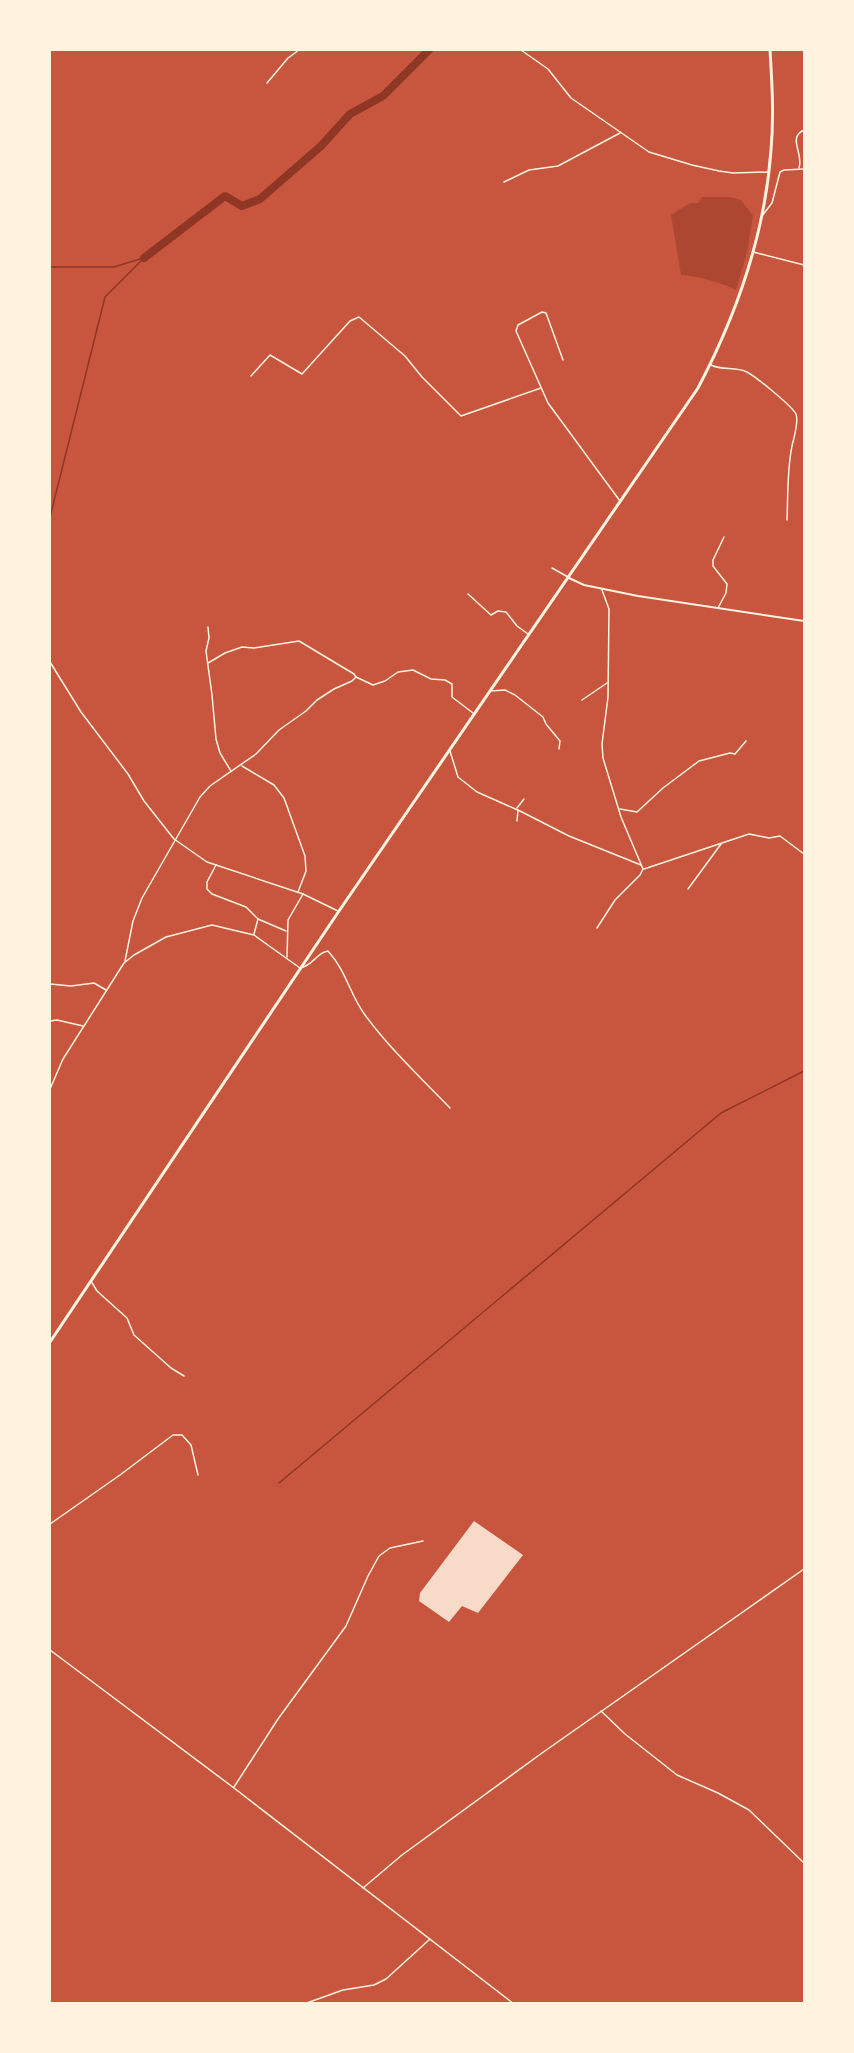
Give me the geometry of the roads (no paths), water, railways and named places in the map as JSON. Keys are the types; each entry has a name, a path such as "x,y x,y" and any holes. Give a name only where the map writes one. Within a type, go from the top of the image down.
{"highway":[{"path":"50,1342 300,968 686,407 710,365 739,299 761,217 769,172 772,117 770,50"}],"street":[{"path":"267,83 288,58 300,50"},
{"path":"521,50 548,69 571,98 649,152 692,165 733,173 769,172"},
{"path":"799,169 801,157 796,139 798,133 804,130"},
{"path":"504,182 530,170 558,166 620,133"},
{"path":"761,217 772,203 780,172 804,169"},
{"path":"753,252 804,265"},
{"path":"563,360 546,313 542,312 518,325 516,331 541,388 558,418 621,502"},
{"path":"251,376 270,355 302,374 350,321 359,317 405,356 422,377 461,416 541,388"},
{"path":"710,365 719,369 736,368 748,372 795,412 796,423 788,467 787,520"},
{"path":"717,609 726,593 727,584 712,566 724,537"},
{"path":"552,568 584,585 602,589 804,621"},
{"path":"602,589 609,609 608,682 602,744 603,758 619,809 643,869"},
{"path":"468,594 491,615 498,611 506,612 528,634"},
{"path":"208,627 209,638 206,651 217,746 232,772"},
{"path":"208,663 225,653 242,647 254,648 299,641 354,674 356,678 373,685 404,670 413,670 431,679 449,682 453,688 452,697 474,714"},
{"path":"50,662 81,712 174,840 200,858 216,865 298,892 339,911"},
{"path":"50,1089 63,1059 124,963 136,912 151,880 183,829 195,804 205,791 256,754 279,730 306,711 317,700 356,678"},
{"path":"582,700 608,682"},
{"path":"489,692 505,690 543,717 560,741 559,749"},
{"path":"619,809 637,812 663,788 699,761 729,753 735,754 746,741"},
{"path":"449,750 458,777 477,792 517,809 569,836 641,865"},
{"path":"241,765 274,785 285,798 305,856 306,872 298,892"},
{"path":"517,821 517,809 525,799"},
{"path":"643,869 664,864 749,834 769,838 780,836 804,854"},
{"path":"688,889 721,843"},
{"path":"216,865 207,882 207,889 212,894 246,907 258,919 286,931"},
{"path":"597,928 615,900 643,869"},
{"path":"287,957 288,920 303,894"},
{"path":"254,935 258,919"},
{"path":"124,963 166,937 205,926 219,926 254,935 300,968 313,963 323,951 328,951 342,968 358,1004 376,1029 450,1108"},
{"path":"50,984 71,986 94,983 107,991"},
{"path":"50,1022 57,1020 85,1026"},
{"path":"91,1280 97,1292 127,1318 131,1332 171,1368 184,1376"},
{"path":"50,1524 173,1435 182,1435 189,1441 198,1475"},
{"path":"234,1788 278,1719 346,1626 379,1556 390,1548 423,1541"},
{"path":"363,1888 402,1855 601,1711 804,1569"},
{"path":"50,1650 234,1788 514,2004"},
{"path":"601,1711 625,1734 677,1776 724,1796 749,1810 804,1863"},
{"path":"304,2004 343,1990 374,1985 386,1979 430,1939"}],"waterway":[{"path":"144,258 225,196 242,206 260,199 321,146 350,114 383,96 429,50"},
{"path":"50,267 114,267 143,258"},
{"path":"50,517 105,297 144,258"},
{"path":"279,1483 721,1113 804,1071"}]}
